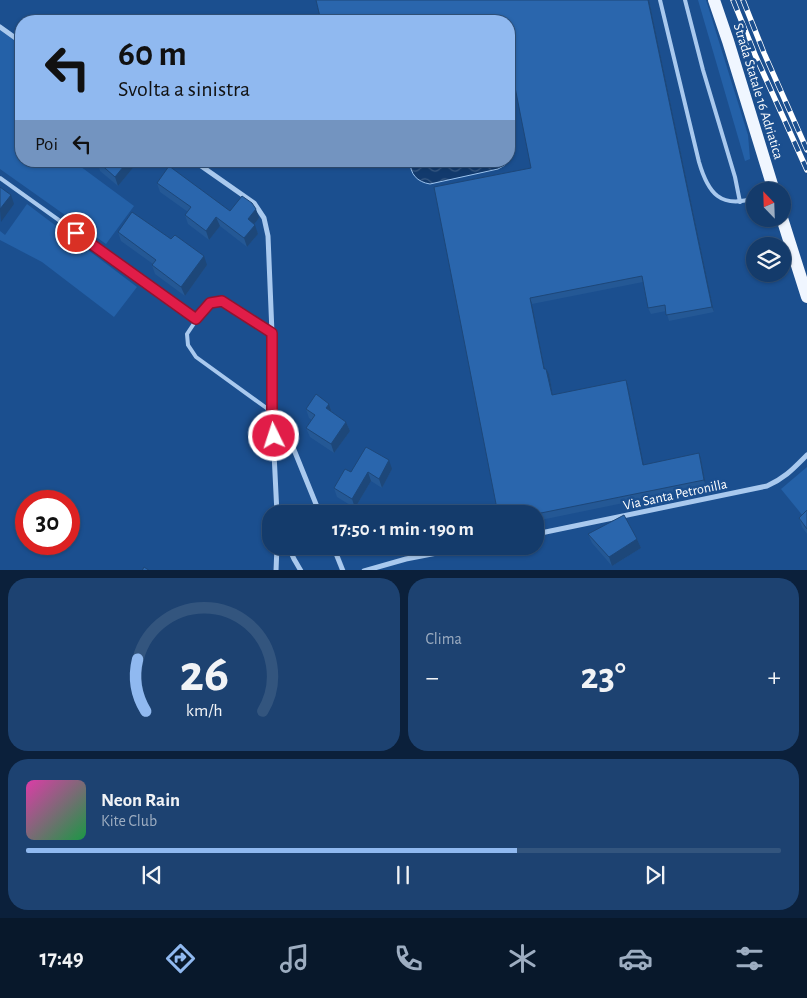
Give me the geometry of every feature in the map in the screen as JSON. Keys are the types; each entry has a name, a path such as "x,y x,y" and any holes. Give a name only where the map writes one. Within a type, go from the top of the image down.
{"main road":[{"name":"Strada Statale 16 Adriatica","path":"714,0 770,182"},
{"path":"785,228 807,297"}],"street":[{"path":"0,27 15,38"},
{"path":"203,167 254,203 264,218 268,236 272,333 272,414 277,505"},
{"path":"272,414 286,430 316,505"},
{"name":"Via Santa Petronilla","path":"544,532 766,486 780,480 807,455"},
{"path":"276,555 276,570"},
{"path":"292,555 301,570"},
{"path":"337,555 343,570"},
{"path":"364,570 427,555"}],"lane":[{"path":"660,0 699,162 706,183 714,194 722,199 732,202 746,200"},
{"path":"685,0 703,70 735,177 740,202"},
{"path":"0,178 196,319"},
{"path":"272,333 222,301 210,303 196,319 187,334 188,345 196,357 272,414"}],"shaded area":[{"path":"698,0 706,0 748,135 750,159 745,161"},
{"path":"0,30 15,41 15,167 81,167 134,206 106,244 0,169"},
{"path":"27,204 137,287 114,317 42,262 0,240 0,231 5,235"},
{"path":"807,467 807,513 803,516 781,489"}],"water":[{"path":"411,167 502,167 430,184 415,177"}],"building":[{"path":"316,0 648,0 712,307 666,315 665,305 648,308 642,276 530,298 544,369 546,369 552,395 626,380 643,465 699,453 704,480 544,512 544,505 496,505 434,187 531,168 515,87 515,15 320,15"},
{"path":"104,167 123,167 115,177"},
{"path":"168,167 170,167 230,211 242,196 252,203 256,209 248,219 255,225 244,238 216,217 206,231 185,215 191,207 157,183"},
{"path":"0,187 11,195 0,209"},
{"path":"132,212 171,239 175,235 204,256 181,287 152,265 156,260 118,232"},
{"path":"316,394 329,404 326,408 346,422 331,444 306,428 315,415 306,409"},
{"path":"366,447 389,460 379,479 368,472 352,499 334,488 345,469 351,472"},
{"path":"807,510 807,529 799,518"},
{"path":"624,515 637,539 609,557 588,534"}],"railway":[{"path":"733,0 756,57 807,170"},
{"path":"743,0 807,150"}],"route":[{"path":"76,233 196,319 210,303 222,301 272,333 272,412 274,436"}]}
